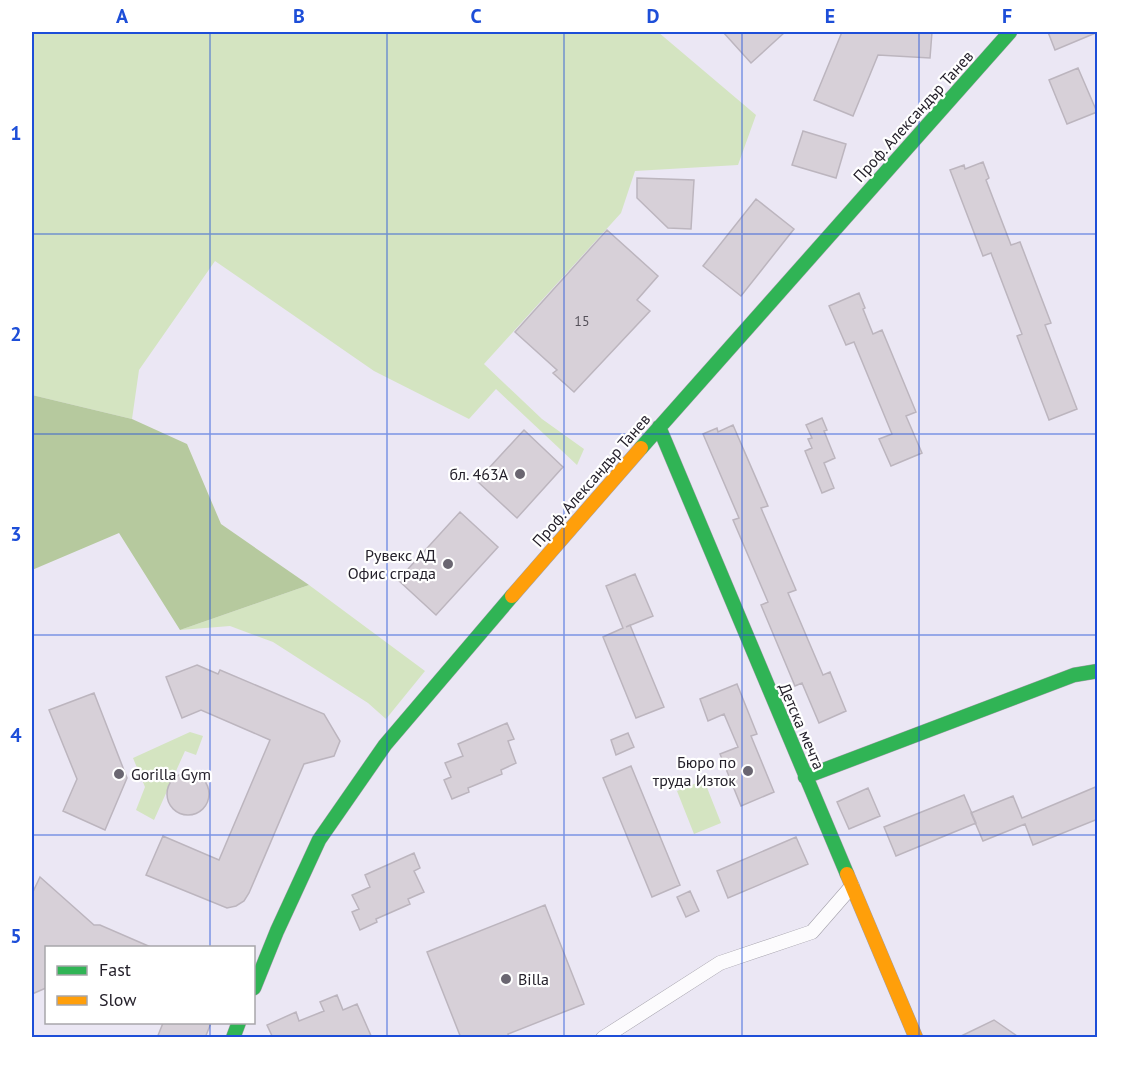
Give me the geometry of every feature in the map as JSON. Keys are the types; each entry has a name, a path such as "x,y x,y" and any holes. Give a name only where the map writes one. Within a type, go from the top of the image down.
{"street":[{"name":"Проф. Александър Танев","path":"255,986 277,931 319,840 385,745 565,534 1010,32"},
{"name":"Детска мечта","path":"659,427 916,1038"},
{"path":"805,777 1074,675 1098,671"},
{"path":"603,1038 720,963 812,932 852,886"},
{"path":"233,1038 239,1024"}],"green space":[{"path":"32,32 658,32 756,115 738,165 635,171 621,213 484,364 542,419 584,449 577,465 496,389 469,419 374,371 215,261 139,370 132,419 32,395"},
{"path":"32,395 132,419 187,444 221,524 309,585 180,630 119,533 32,570"},
{"path":"309,585 425,671 386,719 368,703 273,642 230,626 180,630"},
{"path":"190,732 203,736 196,755 185,751 154,820 136,810 145,787 133,758"},
{"path":"704,780 721,823 694,834 677,791"}],"building":[{"path":"723,32 785,32 751,63"},
{"path":"842,32 932,32 930,58 878,55 853,116 814,100"},
{"path":"1048,32 1098,32 1055,50"},
{"path":"1078,68 1097,112 1067,124 1049,80"},
{"path":"803,131 846,144 836,178 792,165"},
{"path":"983,162 989,178 986,180 1011,245 1020,242 1051,323 1045,325 1077,409 1049,420 1017,336 1022,334 991,253 983,256 950,170 964,165 965,169"},
{"path":"637,178 694,180 691,229 668,228 637,198"},
{"path":"756,199 794,229 741,296 703,266"},
{"path":"607,230 658,276 637,300 650,311 574,392 553,373 557,370 515,332"},
{"path":"859,293 873,334 882,330 916,412 906,416 922,453 891,466 879,439 892,434 854,342 846,345 829,306"},
{"path":"822,418 827,430 824,431 835,458 824,463 834,488 822,493 805,451 812,448 808,439 812,438 806,425"},
{"path":"733,425 768,506 761,508 796,590 788,593 823,675 830,672 846,711 819,723 802,683 795,686 761,605 768,602 733,520 739,518 703,434 717,428 718,432"},
{"name":"бл. 463А","path":"524,430 563,467 517,518 477,481"},
{"name":"Рувекс АД Офис сграда","path":"460,512 498,547 436,615 398,580"},
{"path":"635,574 653,616 630,625 664,707 636,718 603,637 623,628 606,586"},
{"path":"197,665 218,674 220,670 324,714 340,741 334,756 304,764 249,893 244,901 227,908 146,875 163,836 219,860 270,740 201,710 182,718 166,677"},
{"path":"737,684 757,734 751,736 774,792 741,806 720,754 738,747 724,714 708,721 700,699"},
{"path":"94,693 127,778 105,830 63,811 77,779 49,710"},
{"path":"507,723 514,739 508,741 516,763 501,770 502,774 468,788 469,792 452,799 444,780 451,777 445,763 463,756 458,744"},
{"path":"628,733 634,747 616,755 611,740"},
{"path":"631,766 680,885 652,897 603,778"},
{"path":"188,773 203,779 209,794 203,809 188,815 173,809 167,794 173,779"},
{"path":"1098,786 1098,819 1033,845 1025,824 983,841 971,813 1013,796 1022,818"},
{"path":"868,788 880,816 849,829 837,802"},
{"path":"964,795 976,823 896,856 884,827"},
{"path":"796,837 808,864 728,898 717,871"},
{"path":"414,853 420,868 414,871 424,892 408,899 410,904 376,919 377,922 360,930 352,912 359,909 352,895 370,887 365,875"},
{"path":"40,877 94,925 100,925 148,946 45,946 45,988 32,994 32,894"},
{"path":"690,891 699,911 686,917 677,897"},
{"name":"Billa","path":"545,905 584,1004 508,1034 509,1038 461,1038 427,952"},
{"path":"337,995 343,1010 357,1004 372,1038 273,1038 267,1025 296,1012 299,1021 324,1011 320,1002"},
{"path":"994,1020 1020,1038 957,1038"},
{"path":"163,1024 211,1024 205,1038 157,1038"}],"traffic: fast":[{"path":"641,448 1010,32"},
{"path":"659,427 847,874"},
{"path":"255,986 277,931 319,840 385,745 512,596"},
{"path":"805,777 1074,675 1098,671"},
{"path":"233,1038 238,1024"}],"traffic: slow":[{"path":"512,596 641,448"},
{"path":"847,874 916,1038"}],"place":[{"name":"бл. 463А","path":"520,474"},
{"name":"Рувекс АД Офис сграда","path":"448,564"},
{"name":"Бюро по труда Изток","path":"748,771"},
{"name":"Gorilla Gym","path":"119,774"},
{"name":"Billa","path":"506,979"}]}
